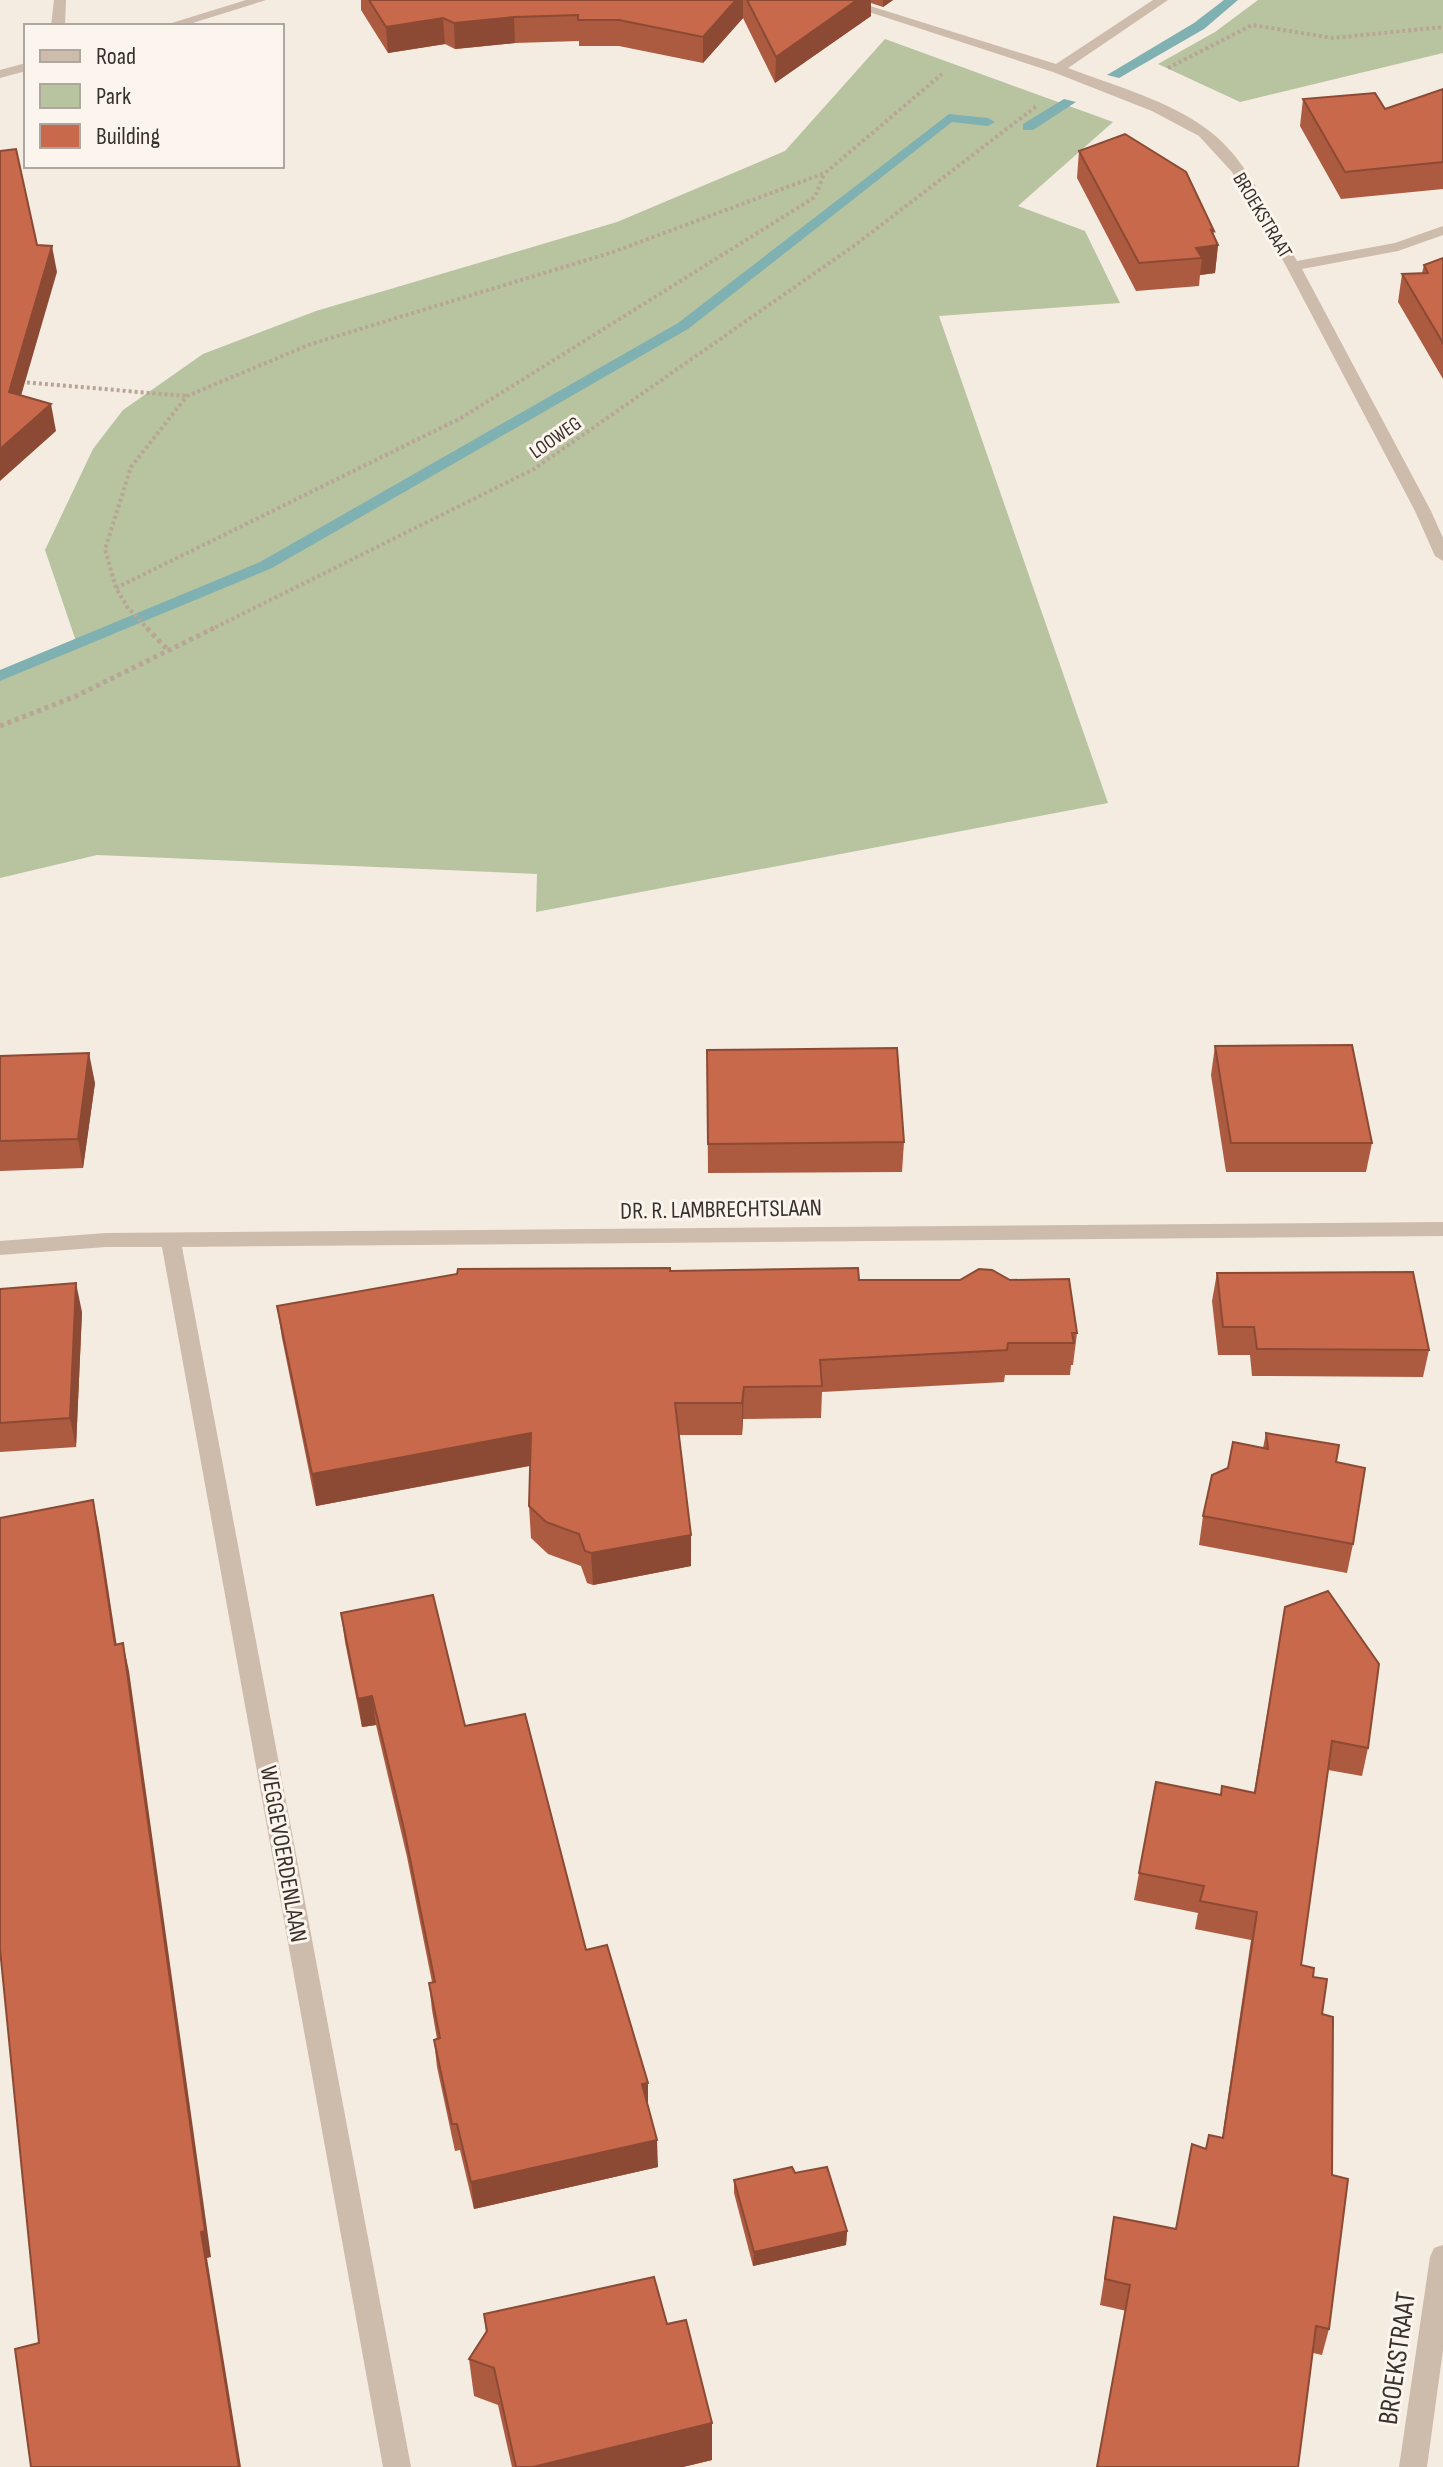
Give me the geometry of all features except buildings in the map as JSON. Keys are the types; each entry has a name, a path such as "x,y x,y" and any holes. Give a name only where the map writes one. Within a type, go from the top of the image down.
{"street":[{"path":"58,24 60,0"},
{"path":"176,24 260,0"},
{"name":"BROEKSTRAAT","path":"838,0 1058,69 1157,108 1204,133 1238,170 1293,266 1423,511 1443,556"},
{"path":"1058,69 1162,0"},
{"path":"0,74 24,68"},
{"path":"1293,266 1398,247 1443,230"},
{"name":"DR. R. LAMBRECHTSLAAN","path":"0,1248 106,1240 1443,1229"},
{"name":"WEGGEVOERDENLAAN","path":"171,1240 397,2467"},
{"name":"BROEKSTRAAT","path":"1413,2467 1443,2257"}],"path":[{"path":"1118,94 1252,25 1333,38 1443,27"},
{"path":"16,382 187,396 311,344 613,252 825,173 976,44"},
{"name":"LOOWEG","path":"0,726 76,696 534,469 855,245 1040,104 1058,69"},
{"path":"116,588 461,418 815,197 825,173"},
{"path":"168,650 160,638 128,608 116,588 105,549 131,467 187,396"}],"green space":[{"path":"1258,0 1443,0 1443,53 1240,102 1158,64 1215,32"},
{"path":"885,39 1113,122 1018,206 1085,231 1120,303 939,316 1108,803 536,912 537,874 97,855 0,878 0,676 78,647 45,550 93,449 123,410 203,354 316,311 617,222 785,151"}],"waterway":[{"path":"1114,75 1199,26 1232,0"},
{"path":"1028,127 1069,102"},
{"path":"0,676 266,565 683,326 949,118 988,122"}]}
